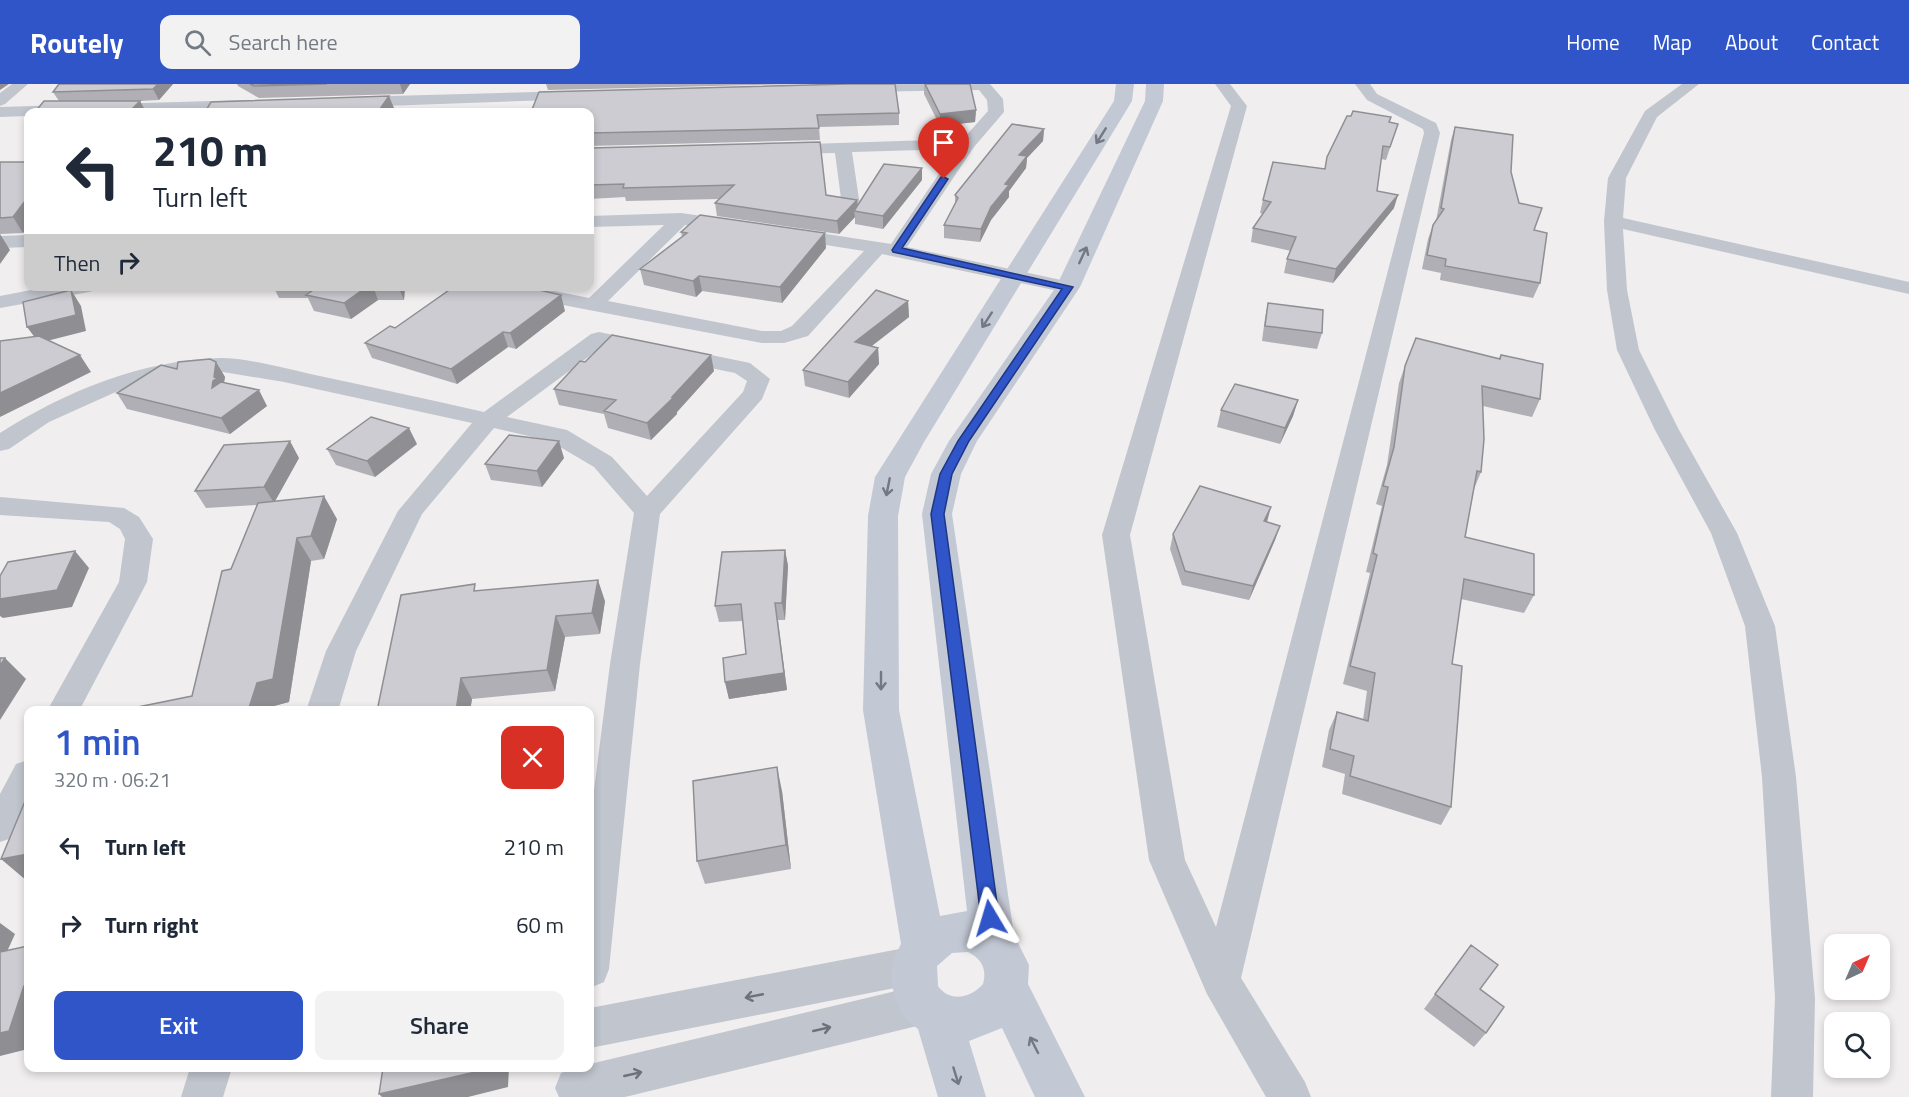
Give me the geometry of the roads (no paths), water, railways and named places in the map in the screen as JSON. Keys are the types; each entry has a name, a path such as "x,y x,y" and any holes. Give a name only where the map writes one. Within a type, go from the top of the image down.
{"street":[{"path":"0,101 21,84"},
{"path":"521,291 762,337 784,337 800,331 887,248 968,144 996,112 995,99 982,84 839,89"},
{"path":"962,1097 924,983 881,710 882,516 890,477 900,459 1123,101 1125,84"},
{"path":"1060,1097 1007,989 1007,963 993,942 937,514 946,474 963,441 1068,287 1154,101 1155,84"},
{"path":"1222,84 1239,106 1116,535 1167,860 1221,981 1290,1097"},
{"path":"1221,981 1432,133 1430,126 1372,97 1362,84"},
{"path":"1692,84 1651,114 1617,178 1613,221 1617,290 1628,351 1666,430 1724,533 1760,626 1779,777 1795,987 1792,1097"},
{"path":"339,103 533,91 589,96"},
{"path":"172,107 188,92"},
{"path":"138,108 267,105"},
{"path":"0,112 24,111"},
{"path":"762,149 968,144"},
{"path":"843,147 851,206"},
{"path":"593,305 681,219"},
{"path":"594,221 681,219 750,229"},
{"path":"1613,221 1909,288"},
{"path":"773,232 887,248 1068,287"},
{"path":"0,242 24,242"},
{"path":"0,302 59,291"},
{"path":"324,706 341,651 411,511 489,419 598,339 742,368 759,379 754,394 647,512 625,664 594,934"},
{"path":"0,444 41,417 110,386 163,371 223,365 284,375 558,435 603,462 647,512"},
{"path":"0,506 115,514 130,523 139,539 133,582 66,706"},
{"path":"0,827 24,782"},
{"path":"924,983 944,933 969,931 993,942"},
{"path":"924,983 964,1021 991,1011 1007,989"},
{"path":"594,1027 924,983"},
{"path":"576,1084 924,983"},
{"path":"202,1097 210,1072"}]}
